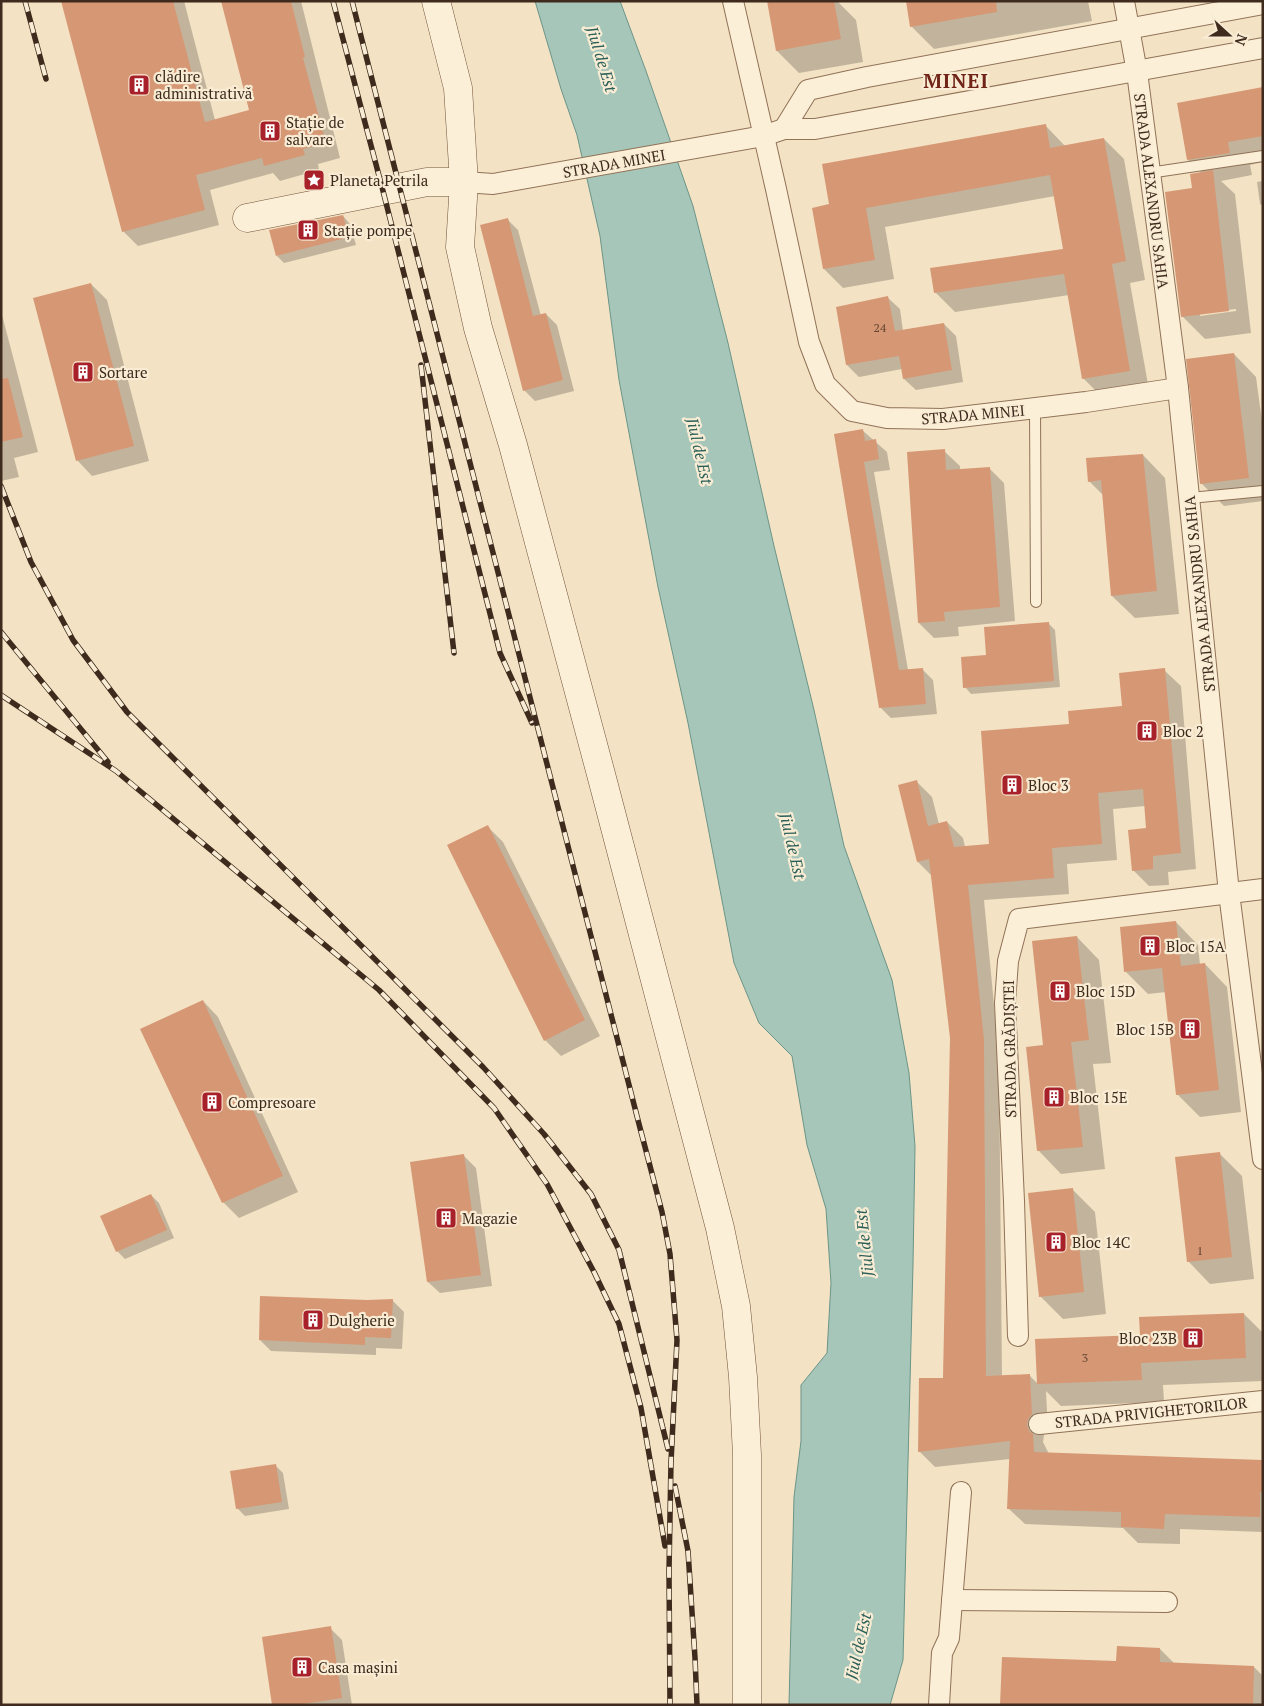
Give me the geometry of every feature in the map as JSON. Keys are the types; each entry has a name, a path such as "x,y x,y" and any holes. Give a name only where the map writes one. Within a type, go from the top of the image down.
{"street":[{"path":"436,1 458,88 464,182 460,248 478,328 513,446 605,788 717,1219 736,1306 743,1377 747,1455 747,1705"},
{"name":"STRADA MINEI","path":"733,1 809,342 824,384 852,411 887,418 943,420 1178,388"},
{"path":"1124,1 1130,29"},
{"path":"784,129 808,90 877,75 1263,4"},
{"name":"STRADA ALEXANDRU SAHIA","path":"1130,29 1178,388 1229,893 1263,1159"},
{"name":"STRADA MINEI","path":"464,182 493,184 763,136 784,129 815,128 1263,48"},
{"path":"247,218 427,182 464,182"},
{"name":"STRADA GRĂDIȘTEI","path":"1018,1336 1005,1003 1008,961 1019,919 1263,889"},
{"name":"STRADA PRIVIGHETORILOR","path":"1039,1424 1263,1401"},
{"path":"940,1705 942,1653 949,1638 961,1492"},
{"path":"952,1600 1167,1602"}],"lane":[{"path":"1149,173 1263,156"},
{"path":"1035,408 1036,602"},
{"path":"1190,498 1263,491"}],"water":[{"name":"Jiul de Est","path":"535,1 620,1 646,71 693,206 728,343 844,846 892,980 909,1073 915,1146 903,1660 890,1705 789,1705 794,1497 801,1441 801,1385 827,1353 831,1283 826,1209 807,1145 792,1056 759,1023 734,963 688,723 658,587 619,380 600,236 577,135 561,89"}],"building":[{"name":"clădire administrativă","path":"61,1 173,1 205,122 249,110 221,1 291,1 305,57 303,58 326,143 303,149 305,155 264,166 262,158 196,175 205,210 122,232"},
{"path":"767,1 834,1 841,39 776,51"},
{"path":"906,1 996,1 997,12 910,27"},
{"path":"1263,87 1263,136 1228,142 1230,153 1187,160 1177,103"},
{"path":"1046,124 1050,148 1104,138 1126,261 1112,264 1130,371 1082,379 1064,274 934,293 930,268 1063,249 1050,175 866,208 875,260 823,269 812,208 829,204 822,164"},
{"path":"1213,170 1229,311 1181,317 1165,192 1192,188 1190,174"},
{"name":"Stație pompe","path":"343,215 349,237 276,256 269,230"},
{"path":"508,218 533,316 546,313 563,380 523,391 480,225"},
{"name":"Sortare","path":"91,283 134,446 76,461 33,298"},
{"path":"888,296 895,331 944,323 952,370 903,379 899,356 846,365 836,307"},
{"path":"1234,353 1249,478 1200,484 1186,359"},
{"path":"8,378 23,437 1,442 1,379"},
{"path":"863,429 865,441 876,439 879,459 864,462 899,670 923,668 926,704 879,708 834,434"},
{"path":"945,449 946,470 990,467 1000,607 944,612 945,621 918,623 907,452"},
{"path":"1143,454 1157,591 1111,596 1101,480 1088,482 1086,458"},
{"path":"1049,622 1054,681 963,688 961,657 986,655 984,627"},
{"path":"1165,668 1181,853 1153,856 1153,869 1132,871 1128,830 1146,828 1143,789 1098,793 1102,844 1052,848 1054,878 968,885 984,1040 986,1376 1030,1374 1032,1414 1028,1419 1027,1425 1029,1431 1033,1434 1034,1452 1262,1460 1263,1492 1260,1492 1260,1517 1165,1514 1164,1529 1121,1527 1121,1512 1007,1509 1010,1441 918,1452 919,1378 943,1378 950,1038 929,859 917,862 898,785 917,780 928,826 947,821 954,847 989,844 981,731 1069,724 1068,711 1122,706 1119,673"},
{"path":"488,825 585,1020 544,1041 447,845"},
{"name":"Bloc 15B","path":"1176,921 1181,966 1205,963 1219,1090 1176,1095 1162,968 1124,972 1120,927"},
{"path":"1077,936 1089,1040 1071,1042 1083,1147 1037,1151 1026,1047 1043,1045 1032,941"},
{"name":"Compresoare","path":"203,1000 283,1176 222,1203 140,1029"},
{"path":"1220,1152 1232,1257 1187,1262 1175,1157"},
{"name":"Magazie","path":"464,1154 481,1275 427,1282 410,1162"},
{"name":"Bloc 14C","path":"1073,1188 1084,1292 1039,1297 1028,1193"},
{"path":"151,1194 167,1230 116,1252 100,1216"},
{"name":"Dulgherie","path":"260,1296 367,1300 393,1299 391,1338 365,1337 365,1345 259,1340"},
{"path":"1244,1313 1246,1358 1141,1363 1142,1380 1037,1384 1035,1339 1140,1335 1139,1317"},
{"path":"276,1464 282,1502 236,1509 230,1471"},
{"name":"Casa mașini","path":"331,1626 342,1698 296,1705 272,1705 262,1637"},
{"path":"1117,1646 1160,1648 1160,1662 1254,1666 1253,1705 1000,1705 1002,1657 1116,1661"}],"railway":[{"path":"25,1 46,79"},
{"path":"333,1 500,653 532,723"},
{"path":"352,1 662,1212 670,1254 677,1340 671,1462 669,1571 670,1705"},
{"path":"421,365 454,653"},
{"path":"1,486 31,562 73,640 127,712 483,1067 544,1134 591,1194 619,1250 668,1449"},
{"path":"1,632 108,762"},
{"path":"1,695 116,771 379,990 494,1108 547,1184 594,1272 619,1324 641,1408 665,1546"},
{"path":"675,1486 688,1551 697,1705"}],"place":[{"name":"clădire administrativă","path":"139,85"},
{"name":"Stație de salvare","path":"270,131"},
{"name":"Planeta Petrila","path":"314,180"},
{"name":"Stație pompe","path":"308,230"},
{"name":"Sortare","path":"83,372"},
{"name":"Bloc 2","path":"1147,731"},
{"name":"Bloc 3","path":"1012,785"},
{"name":"Bloc 15A","path":"1150,946"},
{"name":"Bloc 15D","path":"1060,991"},
{"name":"Bloc 15B","path":"1190,1029"},
{"name":"Bloc 15E","path":"1054,1097"},
{"name":"Compresoare","path":"212,1102"},
{"name":"Magazie","path":"446,1218"},
{"name":"Bloc 14C","path":"1056,1242"},
{"name":"Dulgherie","path":"313,1320"},
{"name":"Bloc 23B","path":"1193,1338"},
{"name":"Casa mașini","path":"302,1667"}],"district":[{"name":"MINEI","path":"956,80"}]}
